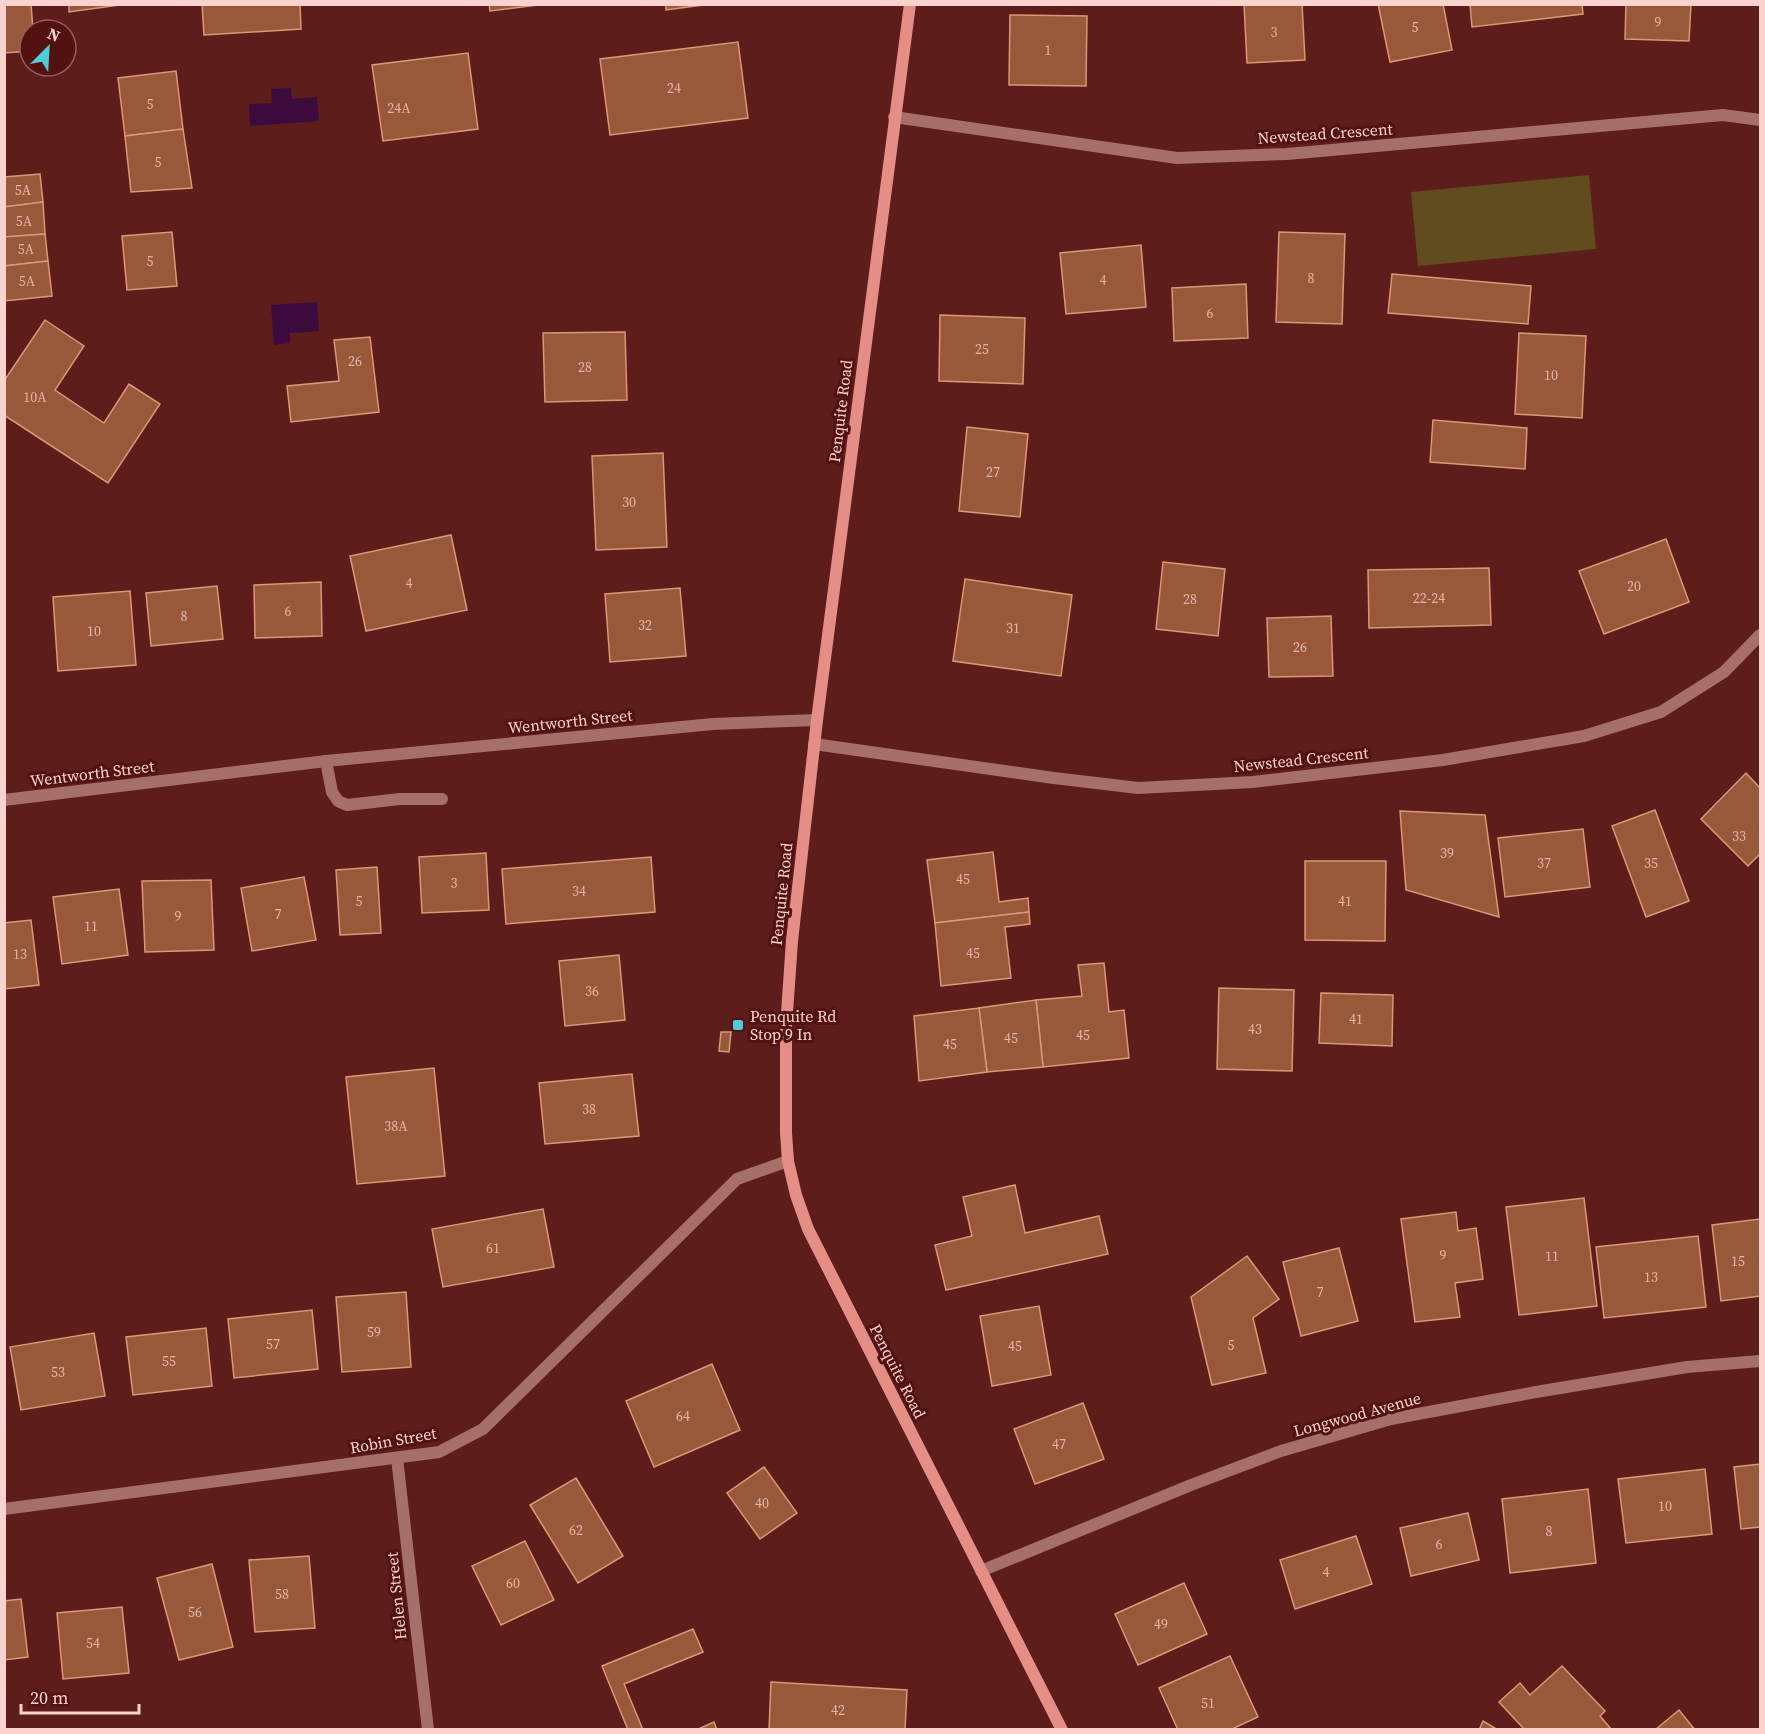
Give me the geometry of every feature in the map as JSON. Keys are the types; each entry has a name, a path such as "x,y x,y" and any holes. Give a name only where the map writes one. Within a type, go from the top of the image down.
{"street":[{"name":"Penquite Road","path":"910,4 817,720 792,941 786,1027 788,1161 796,1195 808,1229 1062,1730"},
{"name":"Newstead Crescent","path":"894,117 1177,158 1287,154 1723,115 1761,120"},
{"name":"Newstead Crescent","path":"814,744 1138,788 1253,782 1431,761 1584,736 1661,712 1724,672 1761,635"},
{"name":"Wentworth Street","path":"4,800 326,761 712,724 817,720"},
{"path":"326,761 332,792 339,801 347,805 400,799 442,799"},
{"name":"Robin Street","path":"4,1509 439,1452 483,1429 737,1179 788,1161"},
{"name":"Longwood Avenue","path":"981,1571 1191,1485 1281,1451 1391,1419 1687,1367 1761,1361"},
{"name":"Helen Street","path":"398,1458 428,1730"}],"shaded area":[{"path":"291,88 292,99 317,97 319,121 250,126 249,104 272,103 271,89"},
{"path":"1589,175 1596,249 1418,266 1411,192"},
{"path":"317,302 319,331 290,333 290,343 274,345 271,305"}],"building":[{"path":"4,4 31,4 32,18 18,18 18,52 4,53"},
{"path":"69,4 127,4 69,12"},
{"path":"202,4 300,4 301,29 204,35"},
{"path":"489,4 546,4 490,11"},
{"path":"666,4 703,4 703,5 666,10"},
{"path":"1244,4 1302,4 1305,60 1247,63"},
{"path":"1378,4 1443,4 1452,50 1390,62"},
{"path":"1470,4 1582,4 1583,14 1472,27"},
{"path":"1626,4 1691,4 1689,41 1625,39"},
{"path":"1010,15 1087,16 1086,86 1009,85"},
{"path":"738,42 748,118 610,135 600,59"},
{"path":"468,53 478,129 383,141 372,65"},
{"path":"176,71 183,129 125,136 118,78"},
{"path":"183,129 192,188 131,192 125,136"},
{"path":"40,174 43,202 4,207 4,177"},
{"path":"43,202 45,234 4,237 4,207"},
{"path":"172,232 177,286 127,290 122,236"},
{"path":"1279,232 1345,234 1342,324 1276,322"},
{"path":"45,234 48,261 4,266 4,237"},
{"path":"1141,245 1146,307 1066,314 1060,253"},
{"path":"48,261 52,296 4,301 4,266"},
{"path":"1392,274 1531,286 1528,324 1388,313"},
{"path":"1246,284 1248,338 1174,341 1172,288"},
{"path":"940,315 1025,318 1023,384 939,381"},
{"path":"45,320 84,346 55,390 104,423 129,384 160,404 108,483 4,415 4,381"},
{"path":"625,332 627,400 545,402 543,333"},
{"path":"1519,333 1586,336 1582,418 1515,414"},
{"path":"370,337 379,412 291,422 287,386 339,381 334,340"},
{"path":"1433,420 1527,428 1525,469 1430,462"},
{"path":"967,427 1028,434 1020,517 959,511"},
{"path":"663,453 667,547 596,550 592,456"},
{"path":"451,535 467,610 366,631 350,556"},
{"path":"1666,539 1689,602 1604,634 1579,571"},
{"path":"1163,562 1225,569 1218,636 1156,629"},
{"path":"1489,568 1491,625 1369,628 1368,570"},
{"path":"965,579 1072,595 1061,676 953,661"},
{"path":"321,582 322,636 255,638 254,585"},
{"path":"217,586 223,639 151,646 146,593"},
{"path":"680,588 686,656 610,662 605,594"},
{"path":"130,591 136,665 58,671 53,597"},
{"path":"1331,616 1333,676 1269,677 1267,618"},
{"path":"1746,773 1760,788 1760,854 1748,866 1701,819"},
{"path":"1655,810 1689,901 1646,917 1612,826"},
{"path":"1400,811 1485,815 1499,917 1406,890"},
{"path":"1583,829 1590,887 1505,897 1498,838"},
{"path":"993,852 999,902 1028,898 1029,912 935,923 927,860"},
{"path":"486,853 489,910 422,913 419,857"},
{"path":"651,857 655,912 506,924 502,869"},
{"path":"1305,861 1386,861 1385,941 1305,940"},
{"path":"377,867 381,933 340,935 336,870"},
{"path":"304,877 316,940 252,951 241,888"},
{"path":"211,880 214,950 145,952 142,881"},
{"path":"119,889 128,955 62,964 53,897"},
{"path":"1029,912 1030,924 1005,927 1011,978 941,986 935,923"},
{"path":"31,920 39,985 4,989 4,923"},
{"path":"619,955 625,1020 565,1026 559,961"},
{"path":"1104,963 1109,1012 1124,1010 1129,1058 1043,1067 1036,1000 1082,996 1078,965"},
{"path":"1219,988 1294,990 1292,1071 1217,1069"},
{"path":"1321,993 1393,995 1392,1046 1319,1043"},
{"path":"1036,1000 1043,1067 987,1072 979,1008"},
{"path":"979,1008 987,1072 919,1081 914,1016"},
{"path":"721,1032 731,1032 729,1052 719,1051"},
{"path":"434,1068 445,1176 357,1184 346,1077"},
{"path":"632,1074 639,1136 545,1144 539,1083"},
{"path":"1015,1185 1025,1233 1099,1216 1108,1254 946,1290 935,1245 972,1236 963,1197"},
{"path":"1584,1198 1597,1306 1519,1315 1506,1207"},
{"path":"543,1209 554,1267 443,1287 432,1229"},
{"path":"1456,1212 1458,1231 1476,1228 1483,1279 1455,1283 1460,1317 1415,1322 1401,1219"},
{"path":"1760,1219 1760,1296 1721,1301 1712,1225"},
{"path":"1698,1236 1706,1307 1604,1318 1596,1247"},
{"path":"1339,1248 1358,1321 1301,1336 1283,1262"},
{"path":"1247,1256 1279,1299 1253,1318 1266,1373 1212,1385 1191,1297"},
{"path":"406,1292 411,1367 342,1372 336,1297"},
{"path":"1039,1306 1051,1375 992,1386 980,1316"},
{"path":"312,1310 318,1369 234,1378 228,1319"},
{"path":"206,1328 212,1386 133,1395 126,1337"},
{"path":"94,1333 105,1396 21,1410 10,1347"},
{"path":"712,1364 740,1430 654,1467 626,1401"},
{"path":"1083,1403 1104,1459 1035,1484 1014,1429"},
{"path":"1760,1464 1760,1527 1741,1529 1734,1467"},
{"path":"764,1467 797,1513 760,1539 727,1493"},
{"path":"1705,1469 1712,1534 1626,1543 1618,1479"},
{"path":"576,1478 623,1556 578,1583 530,1505"},
{"path":"1588,1489 1596,1563 1510,1573 1502,1499"},
{"path":"1468,1513 1479,1560 1411,1576 1400,1528"},
{"path":"1356,1536 1372,1584 1295,1609 1280,1560"},
{"path":"525,1541 554,1600 501,1625 472,1566"},
{"path":"309,1556 315,1628 255,1632 249,1560"},
{"path":"212,1564 233,1647 179,1660 157,1578"},
{"path":"1184,1583 1207,1634 1138,1665 1115,1614"},
{"path":"21,1599 28,1657 4,1660 4,1601"},
{"path":"122,1607 129,1673 63,1679 57,1613"},
{"path":"693,1629 703,1652 624,1684 643,1730 628,1730 602,1666"},
{"path":"1230,1656 1258,1717 1230,1730 1178,1730 1159,1688"},
{"path":"1562,1666 1605,1711 1600,1716 1612,1730 1525,1730 1499,1702 1520,1683 1530,1695"},
{"path":"771,1682 907,1690 905,1730 769,1730"},
{"path":"1679,1710 1695,1730 1655,1730"},
{"path":"1483,1721 1498,1730 1479,1730"},
{"path":"714,1722 717,1730 696,1730"}],"place":[{"name":"Penquite Rd Stop 9 In","path":"738,1025"}]}
